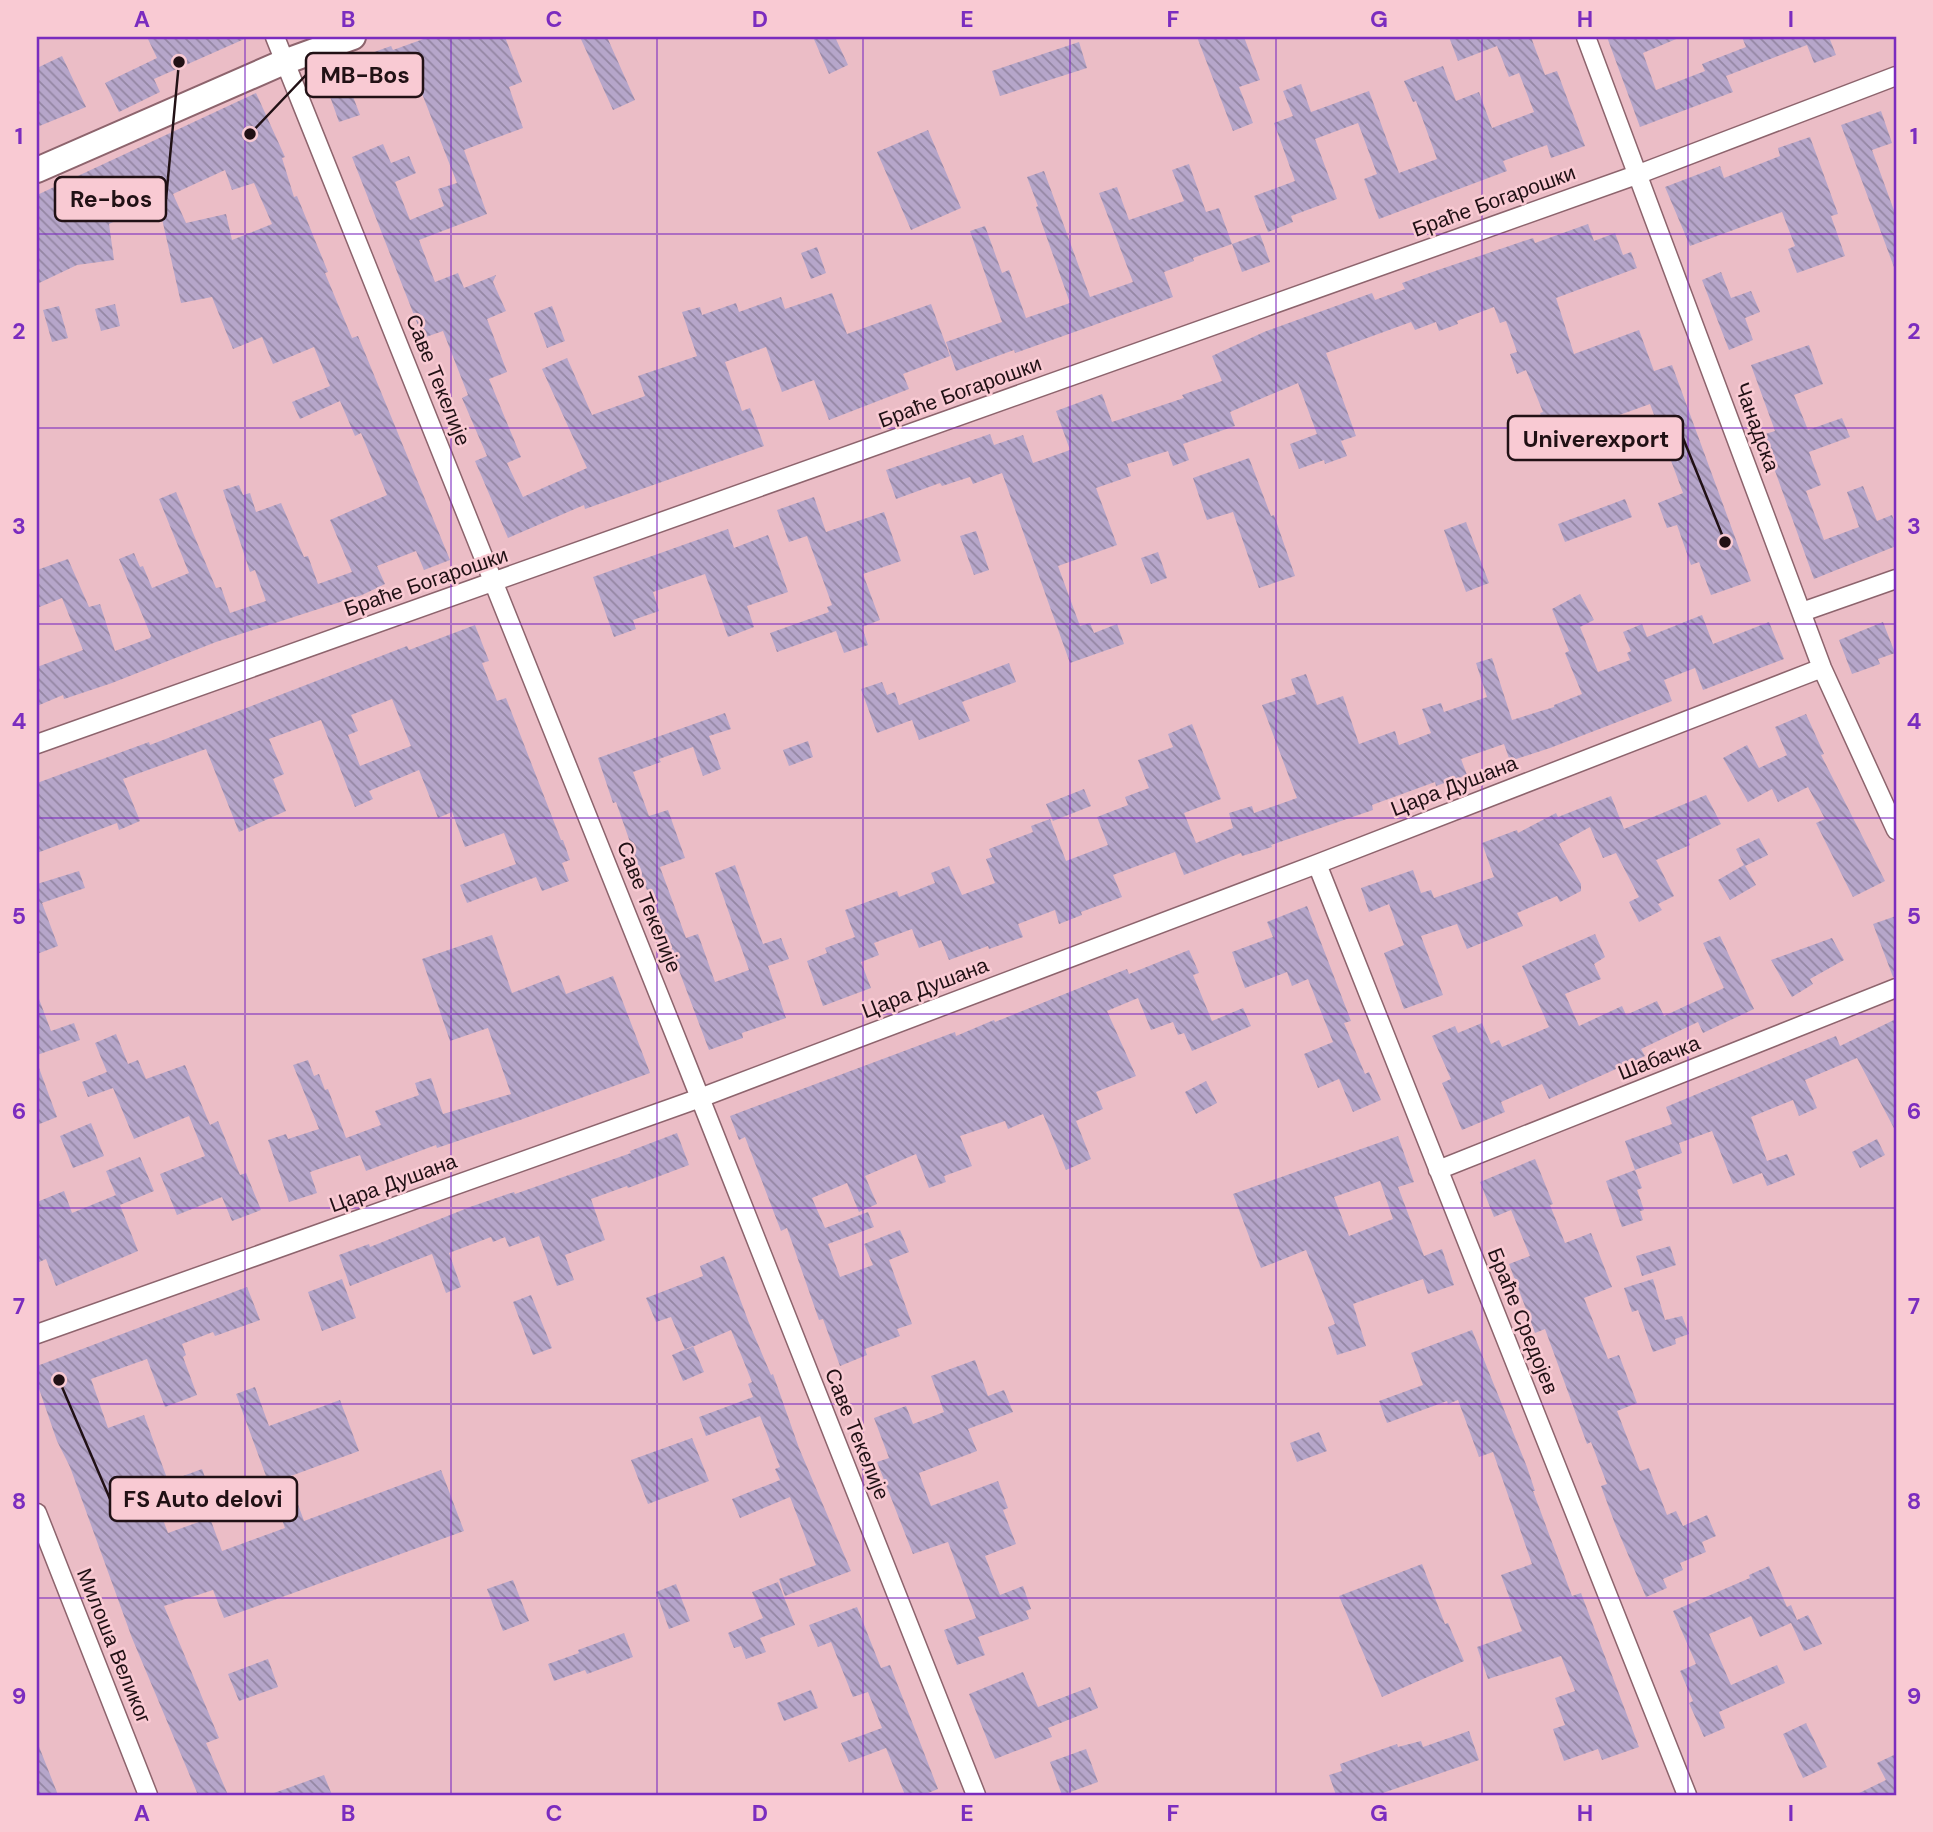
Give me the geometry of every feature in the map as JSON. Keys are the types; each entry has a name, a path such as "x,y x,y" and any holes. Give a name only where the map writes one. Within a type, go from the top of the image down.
{"main road":[{"path":"37,170 284,62 353,37"}],"street":[{"name":"Саве Текелије","path":"275,37 495,583 976,1795"},
{"name":"Чанадска","path":"1586,37 1822,668 1896,830"},
{"name":"Браће Богарошки","path":"37,744 1639,174 1896,76"},
{"path":"1802,612 1896,579"},
{"name":"Цара Душана","path":"37,1334 700,1098 1317,864 1822,668"},
{"name":"Браће Средојев","path":"1317,864 1687,1795"},
{"name":"Шабачка","path":"1438,1170 1896,988"},
{"name":"Милоша Великог","path":"37,1513 149,1795"}],"building":[{"path":"147,37 249,37 154,79 160,92 119,112 105,83 157,58"},
{"path":"429,37 505,37 522,82 509,87 523,128 464,150 487,214 419,240 435,282 458,273 464,288 496,275 493,282 506,311 487,319 507,372 489,379 521,457 507,463 523,497 587,468 542,369 567,358 592,415 645,396 638,376 697,356 682,312 700,307 702,315 736,303 739,312 781,297 785,309 832,293 847,334 931,304 950,356 903,374 909,389 829,420 814,380 782,392 766,347 725,362 742,411 750,408 764,446 585,509 584,505 508,538 475,461 487,456 462,398 468,395 443,331 423,338 352,157 383,144 391,163 409,156 416,173 395,182 410,220 444,206 438,189 457,183 417,81 414,82 408,65 349,86 360,115 339,122 321,71 391,46 393,50"},
{"path":"580,37 607,37 635,100 613,110"},
{"path":"813,37 835,37 848,65 829,74"},
{"path":"1197,37 1244,37 1260,80 1239,87 1253,123 1233,131"},
{"path":"1449,37 1531,37 1545,75 1557,71 1585,146 1551,158 1547,145 1503,161 1507,171 1379,219 1364,179 1377,174 1358,123 1315,139 1337,199 1291,216 1293,222 1268,232 1254,196 1295,181 1274,123 1293,116 1283,91 1301,84 1311,112 1369,91 1399,173 1437,159 1416,101 1413,102 1404,81 1443,66 1456,101 1479,92 1492,128 1534,112 1519,73 1509,77 1497,46 1458,61"},
{"path":"1607,37 1681,37 1643,53 1656,90 1705,71 1702,64 1746,47 1742,37 1829,37 1836,55 1814,63 1807,45 1726,76 1733,92 1640,127"},
{"path":"1079,42 1087,68 1000,96 992,71"},
{"path":"62,56 86,107 37,127 37,68"},
{"path":"256,93 285,157 282,158 294,197 297,196 352,338 358,336 450,560 424,570 416,551 377,566 385,584 362,595 216,642 112,683 64,699 63,695 37,706 37,667 83,650 62,598 37,608 37,570 68,559 89,607 100,604 115,651 151,636 119,559 134,553 152,588 189,573 159,499 176,492 216,588 221,587 230,613 266,601 255,570 250,572 223,490 239,485 243,495 250,493 256,512 281,503 304,557 308,556 318,584 352,572 330,520 387,495 361,433 355,436 340,401 300,419 292,402 330,386 314,347 273,364 262,337 233,349 212,297 181,303 158,201 109,224 114,260 77,265 37,284 37,195","holes":["225,170 232,190 254,183 272,224 232,240 226,214 186,223 173,194"]},
{"path":"1881,111 1892,143 1872,150 1896,216 1896,267 1841,125"},
{"path":"928,130 961,208 911,230 877,152"},
{"path":"1810,137 1838,214 1831,216 1845,256 1797,273 1788,249 1795,246 1782,212 1690,246 1665,187 1720,166 1724,178 1780,156 1778,148"},
{"path":"1189,164 1206,212 1219,208 1232,244 1164,272 1173,297 956,371 946,342 1002,322 970,231 985,226 1002,273 1009,270 1026,318 1070,303 1027,177 1044,171 1090,297 1133,282 1099,193 1117,187 1129,220 1184,201 1172,170"},
{"path":"1588,224 1594,241 1615,233 1623,255 1631,252 1637,268 1556,298 1574,354 1639,330 1654,371 1672,365 1751,581 1711,595 1699,562 1691,565 1677,525 1667,528 1658,503 1683,493 1650,404 1550,440 1540,413 1543,412 1526,370 1517,374 1510,354 1517,352 1506,321 1500,323 1494,307 1439,331 1436,322 1415,330 1411,322 1326,353 1356,436 1341,441 1347,456 1325,464 1324,460 1299,469 1290,444 1317,434 1298,383 1230,412 1235,426 1183,444 1189,460 1173,466 1168,451 1127,464 1131,476 1096,488 1117,545 1058,566 1080,626 1090,623 1094,633 1117,624 1124,644 1070,663 1002,473 973,484 970,477 942,486 940,483 896,499 886,470 990,434 994,445 1023,435 1033,463 1070,450 1056,411 1102,394 1112,422 1184,398 1182,395 1222,381 1212,356 1264,332 1372,293 1375,300 1405,289 1402,283 1438,270 1533,238 1535,243"},
{"path":"1260,234 1270,262 1242,272 1232,244"},
{"path":"817,247 826,273 811,279 801,253"},
{"path":"1721,272 1731,298 1751,291 1760,312 1745,318 1753,340 1729,350 1702,280"},
{"path":"115,304 120,326 101,331 95,309"},
{"path":"59,306 68,338 52,342 43,310"},
{"path":"552,306 565,341 547,348 534,313"},
{"path":"1809,345 1823,384 1794,395 1808,430 1842,418 1850,437 1809,452 1821,485 1806,491 1824,540 1859,527 1847,492 1863,486 1877,521 1892,515 1896,526 1896,546 1814,579 1762,435 1775,431 1751,365"},
{"path":"1249,458 1271,516 1274,515 1295,576 1259,588 1233,512 1207,520 1193,478"},
{"path":"814,497 826,532 884,512 901,561 863,574 880,620 862,627 868,645 844,653 836,631 777,652 770,633 829,612 827,607 832,605 807,536 789,542 777,510"},
{"path":"1625,499 1632,517 1565,542 1558,524"},
{"path":"1466,522 1489,583 1466,592 1444,530"},
{"path":"728,529 734,548 768,535 788,592 747,606 754,627 728,637 705,574 653,592 659,611 633,620 636,629 614,637 593,577"},
{"path":"976,531 989,570 974,575 960,536"},
{"path":"1158,552 1167,578 1151,584 1141,558"},
{"path":"1580,594 1594,620 1580,627 1598,672 1630,660 1627,653 1631,651 1623,632 1642,624 1647,637 1702,615 1713,644 1769,622 1784,659 1703,690 1695,668 1664,680 1672,701 1510,761 1504,744 1461,759 1467,775 1436,786 1435,782 1372,805 1373,810 1271,845 1272,847 1242,856 1241,853 1184,875 1175,852 1113,875 1122,897 1081,912 1082,915 1059,924 1055,910 1018,924 1023,937 989,949 988,946 949,960 941,940 919,948 912,929 874,943 879,955 861,962 871,988 823,1006 807,961 827,953 825,948 855,937 845,910 897,891 899,897 935,883 931,873 949,866 962,895 995,883 986,859 992,857 989,849 1033,832 1031,826 1050,819 1066,861 1108,845 1097,817 1128,805 1125,797 1149,788 1138,760 1173,747 1168,734 1192,724 1221,799 1184,813 1196,843 1233,828 1229,813 1252,806 1254,813 1297,798 1262,705 1296,694 1291,679 1306,674 1317,705 1343,696 1359,744 1395,731 1399,745 1431,733 1422,709 1441,703 1444,712 1487,697 1476,663 1492,658 1512,720 1554,707 1582,694 1565,653 1569,651 1552,609"},
{"path":"1883,622 1895,653 1878,659 1880,664 1852,674 1839,640"},
{"path":"475,625 489,661 482,663 497,701 506,698 563,840 570,860 562,863 569,881 542,891 536,877 467,903 460,885 516,864 504,833 465,847 452,812 438,818 419,770 369,791 373,799 355,807 321,720 269,739 284,774 273,779 286,811 239,832 206,749 123,779 140,821 119,830 117,823 37,853 37,783 149,742 150,745 407,646 409,650","holes":["392,699 411,746 360,766 348,735 358,731 351,715"]},
{"path":"1009,663 1016,682 962,702 970,721 919,740 912,720 877,733 861,689 882,682 887,695 895,692 899,705"},
{"path":"725,713 731,729 709,736 721,769 703,776 693,747 633,772 649,816 668,810 685,858 660,867 686,938 698,934 715,982 749,970 715,873 735,865 763,944 781,938 789,959 768,966 786,1018 742,1033 743,1038 709,1050 669,944 666,945 598,758"},
{"path":"1806,714 1824,754 1821,755 1885,881 1853,897 1816,823 1825,819 1808,787 1778,802 1772,789 1748,802 1723,758 1747,745 1759,768 1787,755 1775,727"},
{"path":"808,741 813,757 789,766 783,750"},
{"path":"1084,789 1091,806 1053,821 1046,804"},
{"path":"1706,795 1721,824 1688,840 1690,845 1656,860 1674,896 1658,904 1662,910 1639,922 1629,902 1639,897 1616,853 1603,858 1590,827 1559,844 1581,884 1581,891 1560,902 1557,896 1517,913 1523,926 1467,949 1457,924 1421,936 1443,995 1404,1009 1384,953 1404,945 1389,904 1369,912 1361,888 1413,870 1421,893 1431,890 1434,898 1494,877 1482,843 1517,830 1518,833 1556,813 1558,817 1611,796 1624,829"},
{"path":"1759,838 1768,855 1745,866 1756,885 1730,900 1718,880 1744,865 1736,849"},
{"path":"79,871 85,888 42,903 58,946 37,954 37,884"},
{"path":"1307,906 1351,1021 1344,1023 1365,1074 1369,1072 1381,1100 1353,1112 1339,1079 1318,1088 1304,1054 1333,1042 1308,979 1292,986 1287,972 1245,988 1232,952 1273,937 1267,922"},
{"path":"1896,916 1896,977 1893,977 1873,924"},
{"path":"1595,934 1605,957 1594,964 1601,979 1565,994 1579,1026 1622,1006 1626,1015 1657,1001 1664,1016 1724,988 1703,943 1720,936 1754,1009 1703,1033 1698,1022 1641,1049 1645,1056 1549,1099 1542,1084 1501,1102 1505,1112 1462,1130 1442,1083 1451,1079 1432,1036 1455,1026 1458,1033 1482,1023 1491,1044 1499,1040 1502,1047 1549,1027 1522,966"},
{"path":"492,935 512,993 559,975 566,994 613,976 650,1073 366,1171 360,1155 310,1172 317,1193 289,1202 268,1140 286,1134 288,1139 319,1129 293,1065 308,1060 314,1076 319,1074 325,1090 328,1089 346,1138 381,1125 375,1111 419,1095 415,1083 431,1078 443,1114 511,1094 488,1028 450,1041 422,959"},
{"path":"1832,938 1844,960 1810,979 1813,984 1792,997 1771,960"},
{"path":"1189,950 1199,973 1193,975 1212,1021 1243,1008 1251,1026 1192,1051 1184,1033 1178,1035 1173,1022 1151,1030 1138,998 1107,1011 1136,1076 1096,1092 1103,1109 1076,1121 1091,1159 1066,1170 1043,1114 1008,1129 1005,1121 960,1136 972,1166 944,1176 946,1182 929,1188 916,1154 865,1176 877,1204 859,1212 847,1183 812,1198 825,1228 868,1212 874,1227 828,1244 840,1277 873,1265 864,1244 900,1230 909,1252 889,1260 912,1324 897,1329 900,1336 865,1349 867,1355 840,1366 823,1319 819,1320 787,1228 781,1231 745,1137 739,1140 730,1116 955,1032 956,1036 994,1020 995,1022 1127,969 1129,974"},
{"path":"39,999 51,1031 74,1023 80,1040 37,1055"},
{"path":"1896,1019 1896,1132 1857,1058 1805,1080 1817,1108 1799,1116 1793,1100 1751,1117 1767,1161 1787,1154 1795,1175 1767,1186 1762,1173 1733,1184 1712,1131 1679,1143 1682,1153 1635,1170 1625,1141 1672,1124 1666,1107 1836,1036 1840,1046"},
{"path":"116,1034 128,1064 138,1060 146,1079 185,1065 210,1125 218,1121 240,1175 246,1173 261,1210 232,1221 222,1197 177,1215 160,1174 205,1156 189,1116 134,1139 113,1088 88,1097 82,1082 107,1072 95,1043"},
{"path":"37,1068 57,1117 37,1125"},
{"path":"1206,1081 1217,1103 1196,1114 1185,1092"},
{"path":"91,1123 104,1156 73,1168 60,1136"},
{"path":"677,1133 689,1165 591,1199 605,1240 565,1255 574,1280 557,1286 539,1236 509,1247 505,1237 493,1242 491,1237 449,1253 461,1287 446,1293 432,1254 350,1286 339,1255 369,1244 370,1247 470,1207 631,1153 630,1151"},
{"path":"1398,1136 1414,1182 1398,1187 1424,1256 1442,1249 1454,1285 1428,1294 1423,1279 1353,1304 1366,1346 1337,1355 1328,1327 1335,1324 1306,1250 1261,1268 1233,1194","holes":["1380,1181 1393,1219 1349,1236 1334,1197"]},
{"path":"1877,1139 1885,1155 1860,1168 1852,1152"},
{"path":"140,1157 154,1191 120,1205 106,1171"},
{"path":"1535,1159 1565,1243 1591,1233 1612,1287 1584,1298 1608,1359 1619,1355 1637,1403 1617,1411 1640,1471 1649,1468 1667,1515 1676,1511 1683,1526 1707,1515 1716,1536 1702,1542 1706,1552 1680,1563 1683,1570 1663,1579 1667,1588 1646,1597 1601,1486 1607,1484 1591,1442 1587,1444 1545,1329 1535,1333 1509,1264 1530,1256 1511,1210 1494,1217 1480,1182"},
{"path":"1635,1170 1642,1188 1637,1190 1644,1210 1640,1211 1643,1220 1622,1227 1606,1181"},
{"path":"64,1191 72,1213 116,1195 138,1251 56,1286 46,1259 37,1263 37,1202"},
{"path":"1670,1246 1676,1265 1642,1276 1636,1256"},
{"path":"724,1256 749,1323 771,1375 773,1374 799,1448 851,1571 785,1596 779,1579 816,1565 790,1497 740,1518 732,1499 780,1480 775,1469 780,1467 760,1416 706,1436 699,1417 753,1397 748,1384 752,1382 731,1330 685,1350 671,1317 656,1322 646,1298 703,1276 700,1266"},
{"path":"342,1279 356,1318 322,1331 308,1292"},
{"path":"1653,1279 1665,1320 1682,1316 1689,1334 1675,1339 1676,1344 1653,1352 1638,1310 1632,1312 1624,1288"},
{"path":"247,1287 260,1320 215,1336 213,1332 182,1344 186,1355 183,1357 197,1395 165,1407 147,1359 91,1379 108,1428 144,1415 172,1492 155,1498 168,1533 210,1518 222,1551 285,1528 236,1394 255,1387 269,1426 340,1400 359,1451 288,1477 304,1521 441,1470 464,1531 224,1618 213,1590 164,1606 219,1738 206,1743 228,1795 198,1795 132,1638 70,1467 57,1441 37,1383 37,1366"},
{"path":"531,1295 552,1348 533,1355 513,1302"},
{"path":"1472,1330 1527,1467 1533,1491 1572,1596 1581,1593 1639,1747 1602,1760 1598,1749 1564,1761 1553,1729 1565,1725 1555,1698 1575,1691 1561,1656 1488,1679 1477,1647 1522,1631 1501,1575 1532,1564 1493,1452 1479,1457 1458,1400 1448,1404 1447,1401 1387,1423 1379,1401 1423,1385 1411,1353"},
{"path":"693,1346 704,1372 683,1381 672,1355"},
{"path":"975,1360 988,1396 1004,1390 1013,1412 968,1429 977,1451 919,1473 931,1506 998,1481 1008,1508 1003,1510 1016,1544 985,1556 1000,1595 1023,1586 1031,1609 1026,1611 1029,1619 978,1637 985,1655 957,1665 944,1630 976,1618 948,1542 913,1554 877,1462 889,1458 874,1418 906,1406 913,1424 944,1412 931,1376"},
{"path":"1319,1432 1327,1451 1297,1462 1290,1443"},
{"path":"692,1438 709,1481 648,1504 631,1460"},
{"path":"202,1469 211,1494 193,1501 183,1476"},
{"path":"1422,1564 1445,1624 1448,1623 1464,1661 1382,1697 1339,1596"},
{"path":"1769,1566 1787,1607 1791,1605 1797,1620 1808,1615 1822,1644 1804,1651 1791,1623 1760,1637 1751,1616 1709,1634 1731,1685 1777,1665 1785,1683 1719,1712 1725,1728 1704,1737 1689,1703 1693,1701 1680,1671 1696,1664 1673,1611 1750,1578 1749,1575"},
{"path":"513,1580 529,1621 503,1631 487,1589"},
{"path":"778,1582 795,1625 760,1638 766,1652 746,1659 741,1646 734,1648 728,1633 763,1618 752,1592"},
{"path":"676,1584 690,1621 669,1629 656,1592"},
{"path":"857,1607 881,1668 890,1665 938,1789 923,1795 905,1795 886,1748 849,1762 841,1743 882,1728 868,1692 853,1697 831,1642 818,1647 809,1625"},
{"path":"624,1633 633,1657 587,1674 585,1670 554,1681 548,1664"},
{"path":"268,1659 278,1687 239,1701 228,1674"},
{"path":"1023,1672 1038,1707 1090,1687 1098,1708 1048,1728 1052,1737 995,1759 969,1694"},
{"path":"811,1690 818,1708 784,1721 777,1703"},
{"path":"1806,1723 1827,1767 1803,1778 1783,1734"},
{"path":"1469,1731 1479,1760 1377,1795 1336,1795 1329,1775 1342,1771 1340,1764 1397,1744 1398,1747 1421,1741 1423,1747"},
{"path":"38,1744 58,1795 37,1795"},
{"path":"1086,1749 1098,1782 1062,1795 1050,1762"},
{"path":"1896,1754 1896,1795 1855,1795 1886,1780 1877,1763"},
{"path":"324,1775 332,1795 274,1793"}],"place":[{"name":"Re-bos","path":"179,62"},
{"name":"MB-Bos","path":"250,134"},
{"name":"Univerexport","path":"1725,542"},
{"name":"FS Auto delovi","path":"59,1380"}]}
